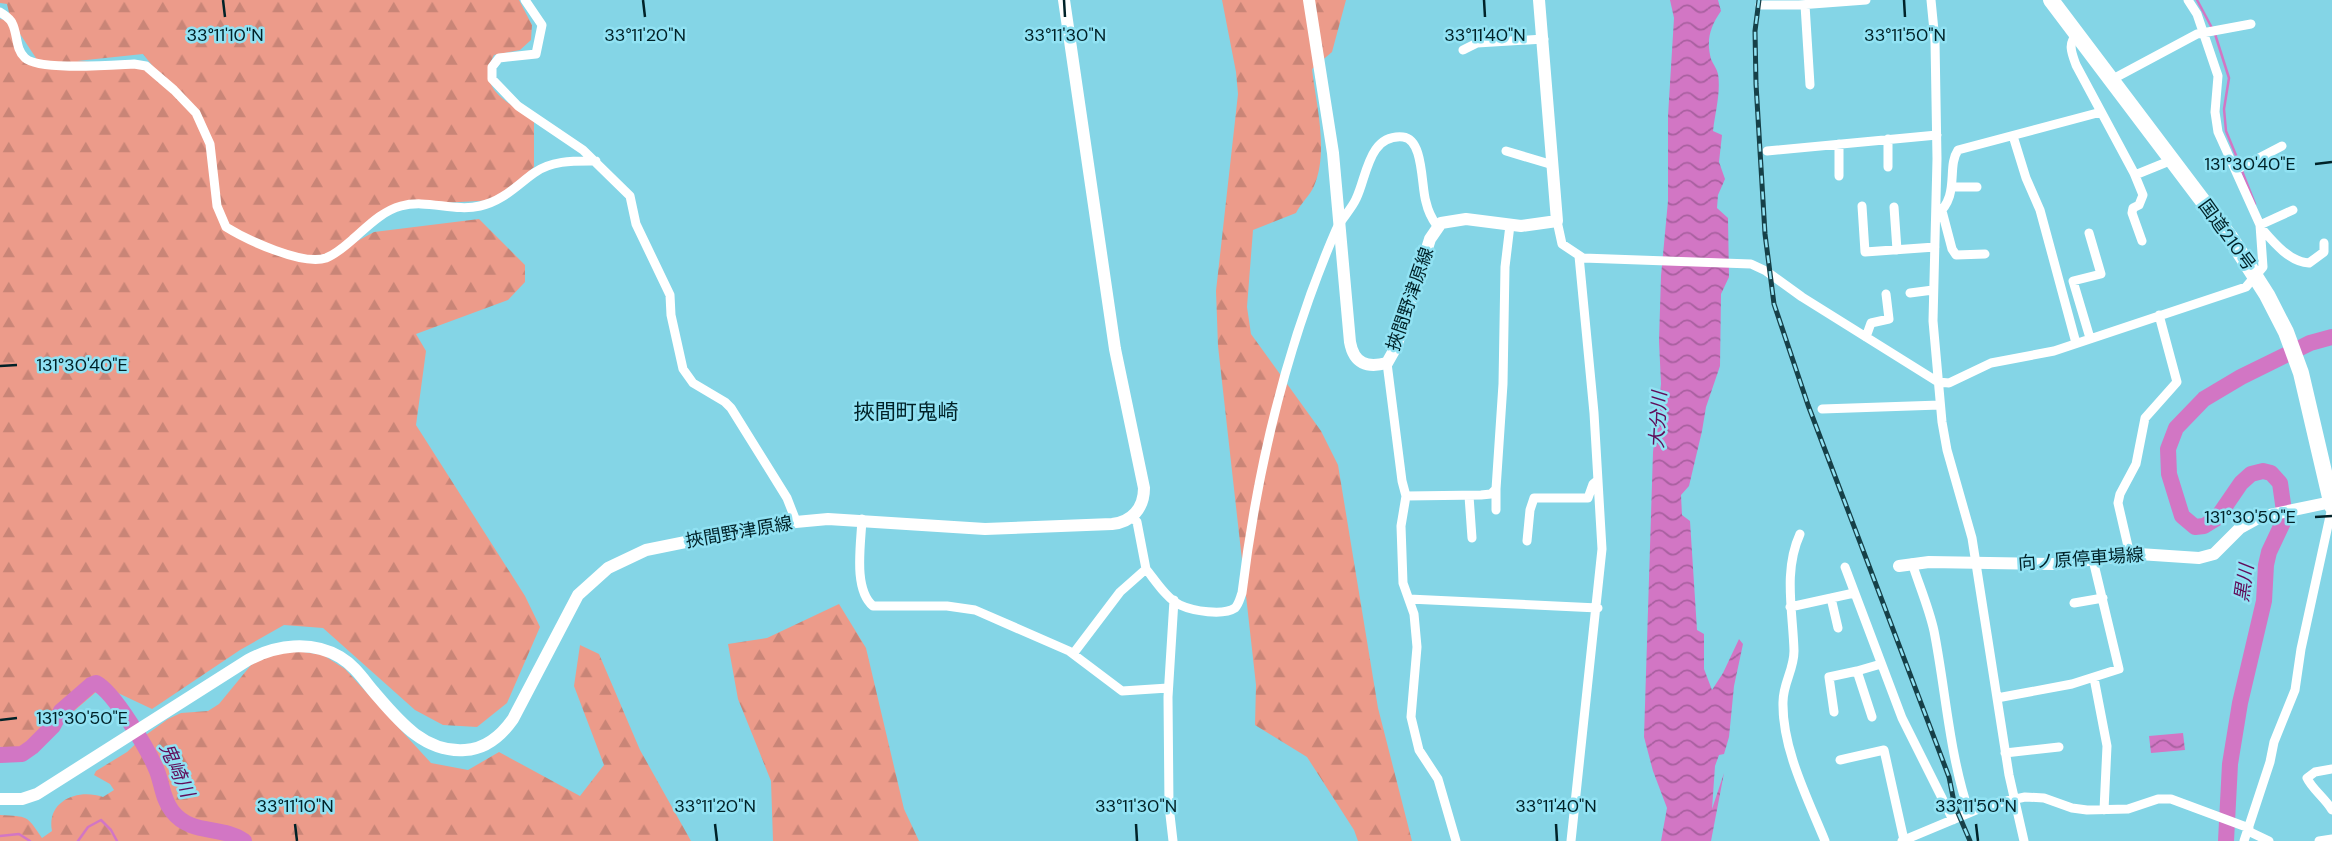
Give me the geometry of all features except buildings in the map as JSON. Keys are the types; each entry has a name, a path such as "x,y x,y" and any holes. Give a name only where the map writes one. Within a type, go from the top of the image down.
{"highway":[{"name":"国道210号","path":"2051,0 2249,265 2286,332 2301,373 2311,406 2332,505"}],"main road":[{"path":"1064,0 1115,349 1144,488 1142,502 1132,517"},
{"name":"挾間野津原線","path":"1309,0 1333,153 1351,351 1355,358 1365,366 1387,363 1396,347 1430,239 1437,226 1444,221 1460,219 1510,225 1557,221"},
{"path":"1539,0 1557,221"},
{"name":"向ノ原停車場線","path":"1906,565 2054,564 2130,555 2191,558 2207,556 2219,550 2240,528 2260,517 2332,505"},
{"name":"挾間野津原線","path":"0,799 22,799 45,790 248,660 289,647 323,650 344,660 413,734 426,742 449,750 481,747 509,724 571,604 585,587 608,568 633,554 660,546 796,522 828,519 998,529 1112,524 1123,523 1132,517"}],"street":[{"path":"525,0 542,23 542,35 536,54 499,58 492,67 492,79 518,106 565,136 596,161 630,196 636,224 670,295 675,335 686,376 696,386 731,408 786,498 796,522"},
{"path":"1760,5 1805,5 1866,0"},
{"path":"1931,0 1935,41 1939,213 1933,289 1940,405 1944,437 1971,529 2005,753 2024,841"},
{"path":"2188,0 2197,14 2218,76 2216,126 2260,226 2276,244 2301,262 2309,263 2324,252 2324,243"},
{"path":"1805,5 1810,85"},
{"path":"0,12 11,21 19,49 24,58 31,62 47,65 146,66 196,113 208,136 217,206 226,227 306,260 326,258 344,247 378,218 399,206 480,206 514,190 535,172 548,166 596,161"},
{"path":"2111,80 2203,33 2251,24"},
{"path":"2077,35 2071,46 2076,65 2143,195 2132,213 2141,242"},
{"path":"1463,50 1477,43 1503,44 1544,39"},
{"path":"1984,254 1956,255 1939,213 1952,187 1957,151 2101,112"},
{"path":"1767,151 1937,135"},
{"path":"2013,136 2040,211 2076,343"},
{"path":"1132,517 1137,522 1146,569 1179,605 1194,610 1233,609 1242,593 1261,469 1279,396 1308,301 1338,227 1358,196 1373,153 1385,141 1400,137 1410,138 1421,165 1426,202 1437,226"},
{"path":"1888,139 1888,167"},
{"path":"1839,144 1839,176"},
{"path":"2236,170 2282,146"},
{"path":"1506,151 1553,165"},
{"path":"2135,175 2172,160"},
{"path":"1952,187 1978,187"},
{"path":"1862,206 1866,252 1935,247"},
{"path":"1894,207 1897,250"},
{"path":"2260,226 2293,210"},
{"path":"1557,221 1562,244 1579,256 1592,259 1751,264 1938,382 1949,383 1991,363 2054,351 2250,284 2262,270 2260,226"},
{"path":"1496,510 1503,384 1504,267 1510,225"},
{"path":"2089,233 2101,274 2073,281 2090,338"},
{"path":"1571,841 1598,608 1602,549 1594,413 1579,256"},
{"path":"1910,293 1933,289"},
{"path":"1866,337 1871,323 1889,319 1886,294"},
{"path":"2130,555 2118,503 2120,494 2136,464 2145,418 2177,382 2159,315"},
{"path":"1387,363 1406,496 1401,526 1403,583 1414,614 1417,647 1411,717 1419,750 1438,779 1456,841"},
{"path":"1822,409 1940,405"},
{"path":"1527,541 1534,498 1588,498 1593,484 1598,481"},
{"path":"1406,496 1469,496 1491,494 1496,489"},
{"path":"1469,496 1472,538"},
{"path":"2247,832 2274,742 2295,690 2301,649 2332,505"},
{"path":"862,519 861,584 864,597 873,606 947,606 975,610 1073,654 1122,691 1168,688"},
{"path":"1800,534 1791,560 1793,669 1784,688 1783,706 1789,745 1825,841"},
{"path":"1997,698 2051,689 2120,668 2093,560"},
{"path":"1906,565 1933,627 1951,744 1969,812"},
{"path":"1845,567 1902,718 1953,820"},
{"path":"1073,654 1120,592 1146,569"},
{"path":"1790,607 1854,593"},
{"path":"1831,598 1838,628"},
{"path":"2074,603 2102,598"},
{"path":"1409,599 1598,608"},
{"path":"1173,841 1169,806 1168,688 1174,600"},
{"path":"1833,712 1829,677 1881,664"},
{"path":"1857,671 1872,717"},
{"path":"2094,678 2108,746 2104,810"},
{"path":"2005,753 2059,747"},
{"path":"1840,760 1884,750 1903,841 1969,812 2014,798 2042,797 2078,809 2104,810 2133,808 2166,799 2224,818 2269,841"},
{"path":"2332,769 2315,772 2307,778 2332,810"},
{"path":"2319,841 2332,839"}],"green space":[{"path":"0,0 519,0 532,25 531,40 520,50 494,55 489,67 489,78 498,94 534,120 534,167 495,200 408,205 378,218 344,247 319,256 326,258 374,232 479,219 525,265 525,282 508,300 416,334 426,351 416,425 525,596 540,627 507,703 477,727 443,725 415,710 323,628 284,625 240,650 152,709 103,686 32,747 3,756 0,746 0,19 11,21 7,4 0,3","holes":["14,25 36,58 24,58","143,54 163,79 146,66 77,61"]},
{"path":"1222,0 1346,0 1332,52 1312,69 1321,143 1321,158 1314,186 1296,213 1253,230 1247,307 1251,334 1321,431 1338,465 1378,708 1412,841 1358,841 1354,830 1307,757 1255,725 1256,685 1218,346 1216,291 1238,94"},
{"path":"839,604 866,648 904,809 919,841 773,841 771,781 738,699 728,644 767,638"},
{"path":"580,645 599,654 640,750 691,841 0,841 0,815 26,818 42,838 52,831 54,812 66,799 84,794 103,797 114,790 110,784 94,775 96,771 127,752 168,719 181,713 208,711 219,704 251,665 273,653 297,651 323,655 345,669 431,763 468,770 499,752 580,796 604,765 574,686"}],"water":[{"name":"大分川","path":"1670,0 1718,0 1721,11 1712,28 1709,46 1719,81 1713,131 1722,135 1719,162 1725,179 1718,195 1717,208 1728,218 1729,277 1721,294 1720,366 1706,407 1689,486 1681,495 1682,515 1690,521 1697,630 1704,634 1704,669 1712,690 1739,639 1743,644 1734,686 1729,737 1724,754 1719,755 1715,766 1712,809 1724,773 1711,841 1661,841 1667,808 1644,737 1653,452 1661,384 1661,276 1668,201 1668,116 1674,18"},
{"path":"2183,733 2185,750 2151,753 2149,736"}],"waterway":[{"path":"2197,0 2212,28"},
{"path":"2215,34 2229,78 2224,109 2226,131 2240,165"},
{"path":"2242,171 2255,204"},
{"name":"黒川","path":"2226,841 2230,764 2240,703 2264,601 2269,552 2285,518 2280,483 2271,473 2263,471 2251,474 2241,483 2217,518 2204,526 2195,527 2182,516 2169,474 2168,449 2176,428 2204,399 2241,377 2310,343 2332,337"},
{"name":"鬼崎川","path":"0,755 22,754 32,747 53,726 61,711 96,683 112,698 147,750 172,811 188,824 226,833 244,841"},
{"path":"78,841 88,827 101,820 117,841"},
{"path":"0,836 19,834 30,841"}],"railway":[{"path":"1759,0 1755,31 1756,84 1765,234 1774,304 1808,405 1949,777 1955,807"},
{"path":"1952,799 1970,841"}],"district":[{"name":"挾間町鬼崎","path":"906,412"}]}
